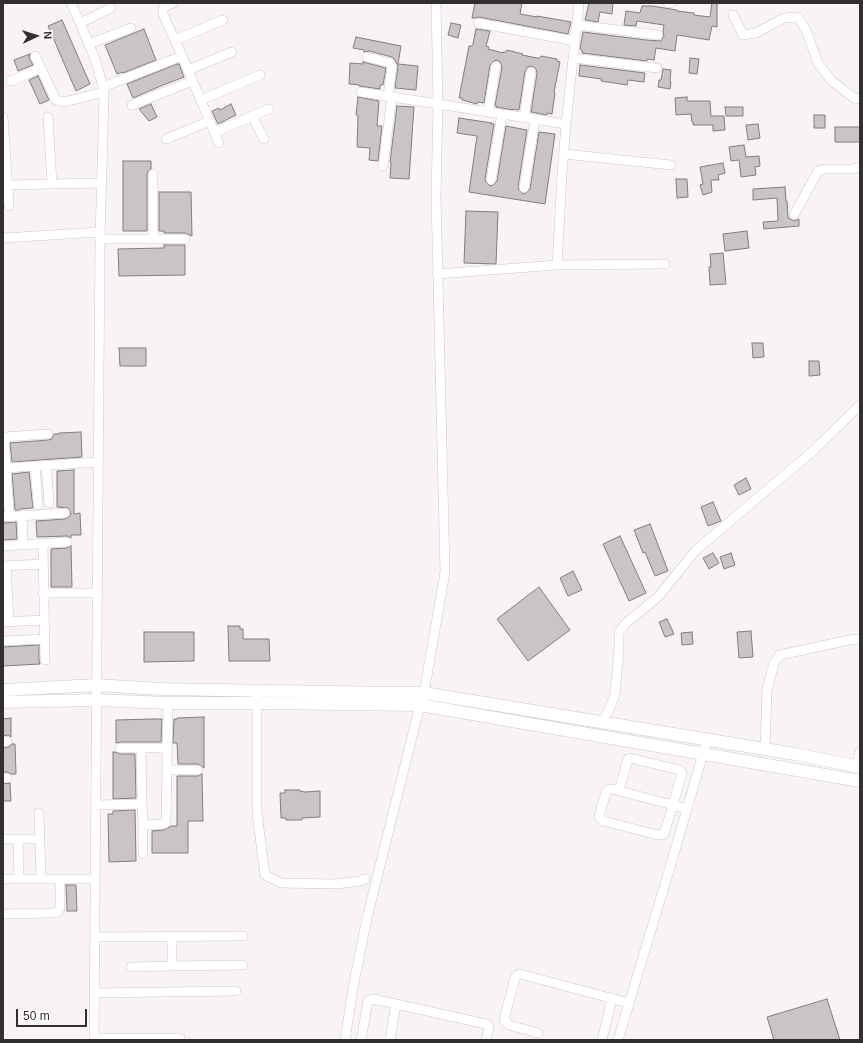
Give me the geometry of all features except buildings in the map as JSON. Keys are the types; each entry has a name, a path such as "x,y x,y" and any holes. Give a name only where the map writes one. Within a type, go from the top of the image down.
{"street":[{"path":"71,3 95,60 103,89 104,112 100,235 94,1039 180,1038"},
{"path":"173,3 164,7 163,14 220,143"},
{"path":"345,1040 353,988 367,918 424,693 445,572 437,274 436,197 438,104 436,3"},
{"path":"557,265 566,124 577,25 577,3"},
{"path":"80,23 111,8"},
{"path":"733,15 743,35 756,33 784,18 798,17 806,30 818,62 832,81 854,98 860,99"},
{"path":"175,40 223,20"},
{"path":"478,23 575,41"},
{"path":"577,25 658,35"},
{"path":"89,44 131,28"},
{"path":"188,70 232,52"},
{"path":"35,56 54,97 60,102 64,102 103,89 182,56"},
{"path":"367,57 390,63 392,66 383,166"},
{"path":"573,58 657,68"},
{"path":"488,112 496,66"},
{"path":"11,81 41,68"},
{"path":"524,118 531,72"},
{"path":"201,100 260,75"},
{"path":"132,105 192,80"},
{"path":"361,92 566,124"},
{"path":"215,132 269,109"},
{"path":"491,180 502,114"},
{"path":"252,116 264,139"},
{"path":"48,117 52,184"},
{"path":"3,118 9,206"},
{"path":"524,188 536,120"},
{"path":"166,139 210,121"},
{"path":"564,154 671,165"},
{"path":"794,215 818,171 825,169 852,169 860,167"},
{"path":"152,239 154,174"},
{"path":"7,185 101,183"},
{"path":"3,238 100,235 185,240"},
{"path":"437,274 557,265 665,264"},
{"path":"601,722 608,712 615,695 619,632 626,623 658,597 696,550 813,451 860,405"},
{"path":"48,434 4,437 6,514 22,515 65,513"},
{"path":"5,468 98,462"},
{"path":"46,465 50,503"},
{"path":"35,466 38,504"},
{"path":"22,515 23,545"},
{"path":"3,546 67,542"},
{"path":"42,544 45,660"},
{"path":"43,564 5,566 6,622 44,620"},
{"path":"44,593 97,593"},
{"path":"3,640 44,639"},
{"path":"766,749 767,690 774,662 780,655 860,639"},
{"path":"3,690 96,685 161,689 424,693 766,749 858,767 860,752"},
{"path":"256,690 258,703 257,813 264,875 281,883 336,884 360,881 364,879"},
{"path":"3,702 96,700 168,703 420,705 860,781"},
{"path":"143,825 164,824 166,822 168,703"},
{"path":"618,1040 707,740"},
{"path":"120,748 167,748"},
{"path":"141,748 143,854"},
{"path":"619,791 628,760 630,758 679,770 682,773 673,805 665,833 664,834 658,835 603,821 599,817 606,792 612,789 619,791 673,805 687,809"},
{"path":"167,770 198,770"},
{"path":"96,805 142,804"},
{"path":"39,812 41,879"},
{"path":"3,839 40,838"},
{"path":"18,839 19,879"},
{"path":"3,879 95,879"},
{"path":"3,914 58,912 60,908 60,879"},
{"path":"172,936 172,966"},
{"path":"94,937 243,936"},
{"path":"131,967 243,965"},
{"path":"538,1033 508,1025 504,1020 514,978 517,975 523,974 629,1002"},
{"path":"94,993 236,992"},
{"path":"602,1040 612,998"},
{"path":"361,1040 368,1001 373,999 486,1024 489,1028 486,1040"},
{"path":"390,1040 396,1004"}]}
